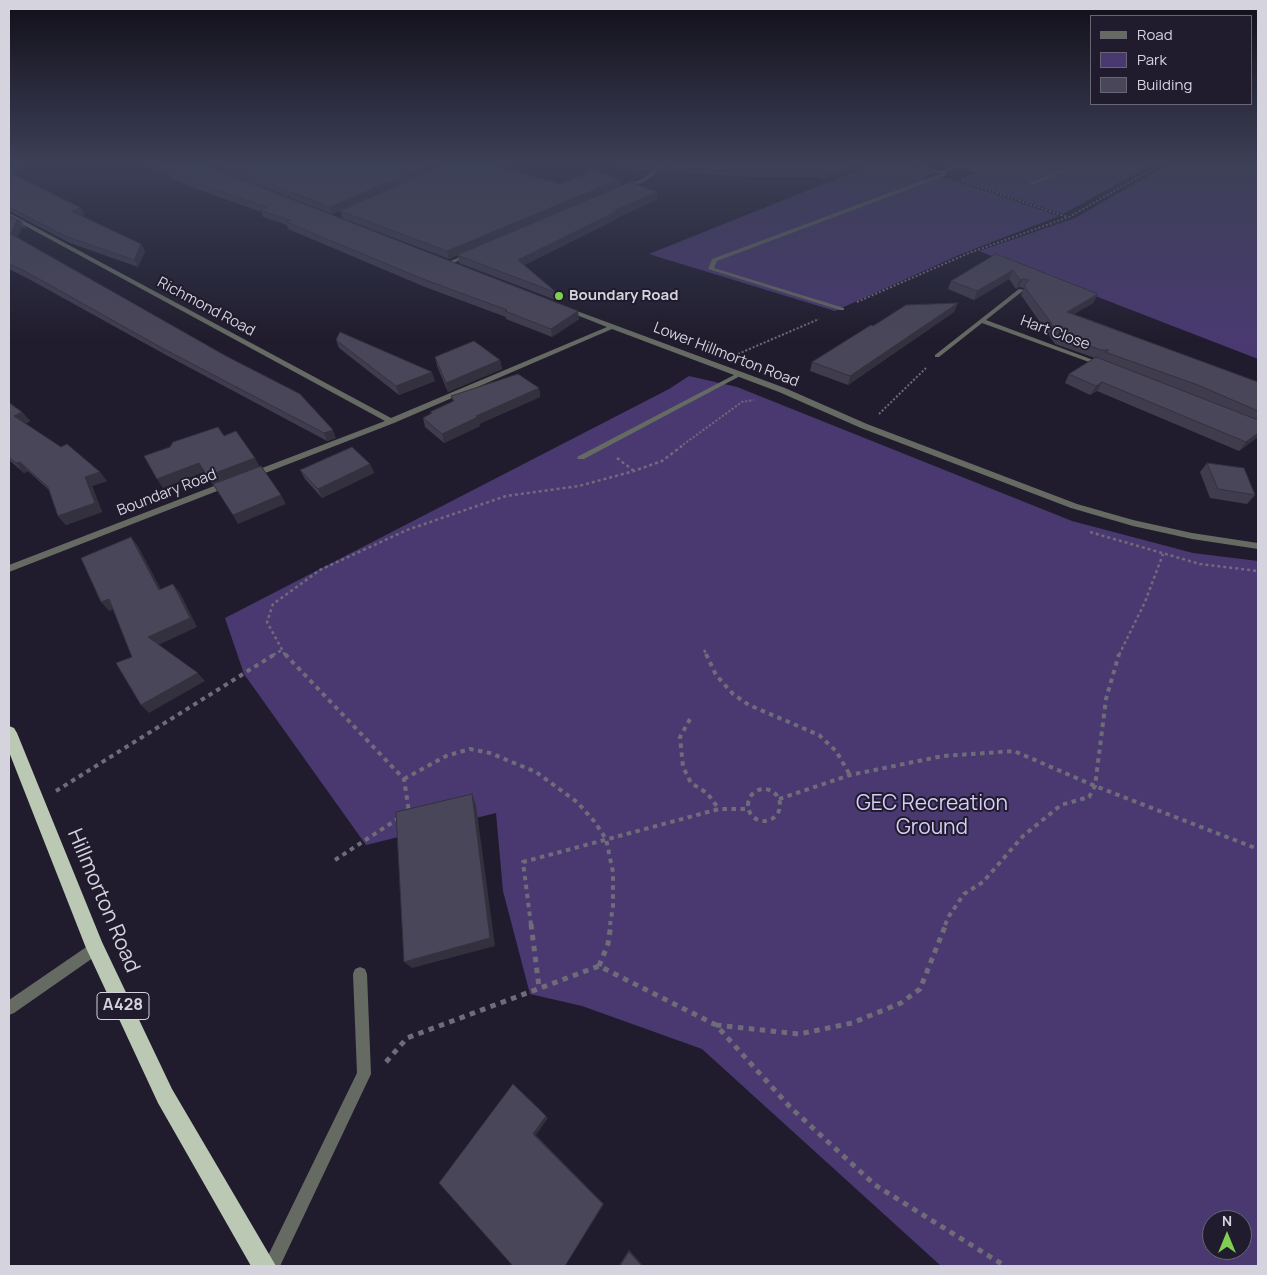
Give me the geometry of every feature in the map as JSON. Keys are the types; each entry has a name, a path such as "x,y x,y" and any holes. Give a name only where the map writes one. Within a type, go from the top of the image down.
{"highway":[{"name":"Hillmorton Road","path":"9,733 95,948 165,1096 264,1266"}],"street":[{"name":"Richmond Road","path":"23,222 391,421"},
{"path":"812,222 714,260 711,269 842,309"},
{"path":"449,264 476,252"},
{"path":"440,260 458,267"},
{"name":"Hart Close","path":"937,356 1021,290"},
{"name":"Lower Hillmorton Road","path":"558,306 782,390 864,426 1074,506 1133,523 1192,536 1258,546"},
{"name":"Hart Close","path":"981,320 1111,368"},
{"name":"Boundary Road","path":"242,479 391,421 612,327"},
{"path":"582,457 738,375"},
{"name":"Boundary Road","path":"9,569 232,482"},
{"path":"9,1008 95,948"},
{"path":"272,1266 364,1074 360,974"}],"path":[{"path":"709,364 759,346 969,253 1053,222"},
{"path":"864,426 892,402 937,356"},
{"path":"335,860 410,811 404,780 282,650 267,622 273,604 320,570 407,530 506,496 579,486 662,461 742,402 755,400"},
{"path":"1088,531 1200,564 1258,571"},
{"path":"598,966 716,1025 800,1034 852,1023 901,1002 920,989 949,916 964,894 983,882 1023,836 1060,805 1089,797 1095,786 1106,699 1119,655 1145,602 1163,554"},
{"path":"37,803 282,650"},
{"path":"704,650 716,675 733,694 749,705 818,735 836,752 850,775"},
{"path":"690,719 680,737 684,754 683,767 691,782 707,793 720,808"},
{"path":"383,1066 407,1038 598,966 608,944 613,906 613,872 606,839 594,821 576,802 536,772 490,753 470,749 446,756 404,780"},
{"path":"779,799 850,775 943,756 1014,750 1095,786 1258,849"},
{"path":"539,987 523,862 720,808 748,809 759,820 770,821 778,815 780,810 779,799 766,790 754,791 748,799 748,809"},
{"path":"716,1025 790,1107 875,1185 1004,1266"}],"green space":[{"path":"728,222 1042,222 959,255 835,311 649,254"},
{"path":"1062,222 1258,222 1258,359 979,251"},
{"name":"GEC Recreation Ground","path":"689,376 737,387 1072,521 1193,553 1258,561 1258,1266 941,1266 702,1049 582,1006 530,994 503,891 496,813 366,845 244,674 225,618 669,389"}],"building":[{"path":"9,222 16,222 11,234 226,356 300,394 333,430 324,433 162,348 9,264"},
{"path":"39,222 95,222 141,244 134,260 65,236"},
{"path":"287,222 351,222 578,311 551,329 505,311 507,310 423,279"},
{"path":"371,222 515,222 447,251"},
{"path":"534,222 594,222 518,260 557,293 457,255"},
{"path":"996,254 1098,294 1067,312 1258,382 1258,411 1198,385 1105,352 1109,350 1101,350 1060,335 1024,286 1029,280 1020,280 1013,270 977,291 951,281"},
{"path":"958,303 850,376 812,362 906,305"},
{"path":"340,332 432,372 396,386 336,340"},
{"path":"474,341 500,360 446,383 435,357"},
{"path":"1096,357 1258,420 1258,433 1246,442 1102,382 1096,386 1069,374"},
{"path":"518,374 539,388 476,416 478,417 442,434 423,418 432,413 430,412 454,401 451,396"},
{"path":"9,403 22,412 14,416 61,447 67,444 100,472 85,477 95,503 58,516 48,487 20,462 16,463 9,457"},
{"path":"218,427 224,436 236,431 255,458 207,476 199,463 157,479 144,456 170,447 173,442"},
{"path":"352,447 370,464 318,489 300,470"},
{"path":"1207,463 1244,468 1255,495 1218,489"},
{"path":"261,466 281,495 233,515 213,484"},
{"path":"131,537 159,590 173,584 190,618 148,637 198,673 141,705 116,663 132,657 109,599 101,602 81,558"},
{"path":"472,794 490,938 404,962 396,812"},
{"path":"513,1084 546,1116 533,1134 603,1204 565,1266 513,1266 439,1183"},
{"path":"629,1252 642,1266 620,1266"}],"place":[{"name":"Boundary Road","path":"559,296"}]}
